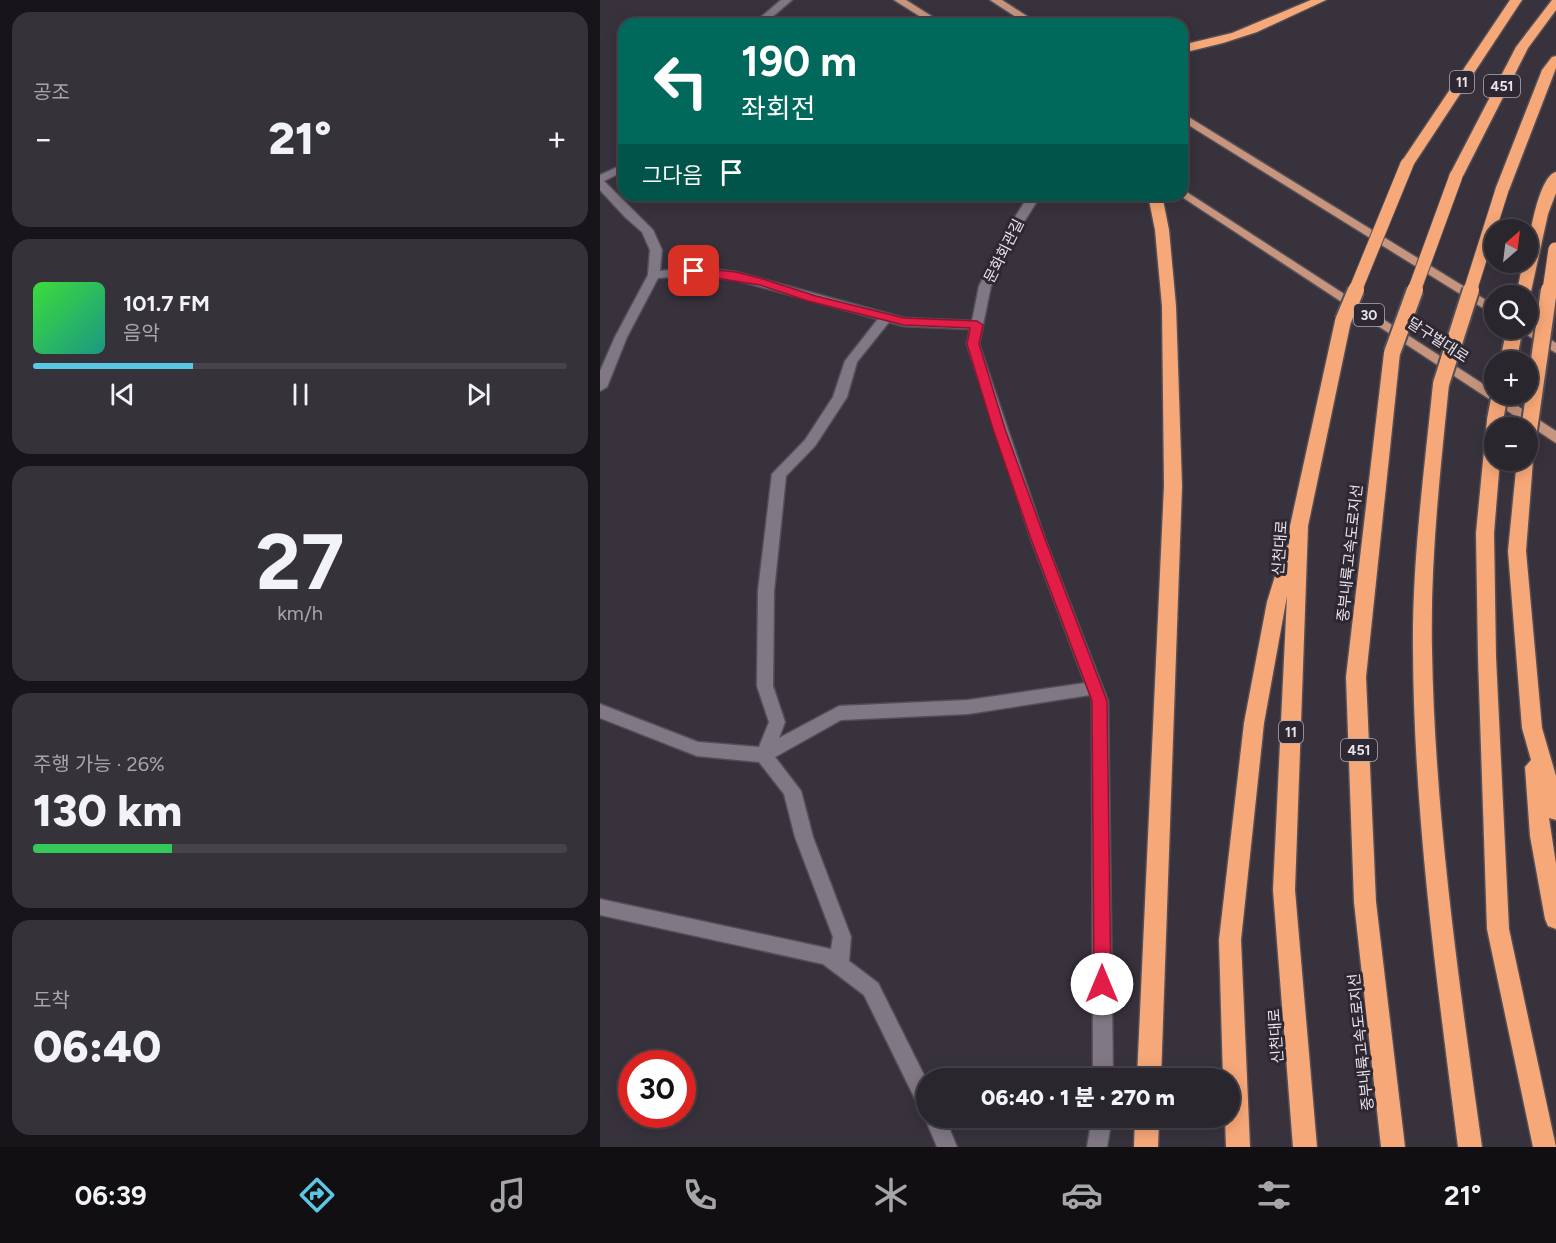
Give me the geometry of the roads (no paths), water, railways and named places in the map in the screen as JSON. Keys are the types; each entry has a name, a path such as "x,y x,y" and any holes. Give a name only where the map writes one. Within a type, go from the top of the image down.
{"highway":[{"path":"1188,48 1234,38 1320,0"},
{"name":"신천대로","path":"1305,1147 1284,890 1299,526 1342,321 1407,164 1516,0"},
{"name":"중부내륙고속도로지선","path":"1392,1147 1365,902 1356,677 1392,353 1456,176 1522,47 1556,2"},
{"name":"451","path":"1470,1147 1442,928 1425,731 1423,577 1441,384 1502,190 1548,70 1556,60"},
{"path":"1525,285 1541,214 1556,176"},
{"path":"1149,1068 1173,486 1169,306 1162,230 1156,201"},
{"path":"1531,417 1556,247"},
{"path":"1498,405 1485,532 1487,657 1498,929 1545,1147"},
{"path":"1523,471 1517,551 1540,836 1556,919"},
{"path":"1238,1147 1230,940 1254,723 1276,602 1299,526"},
{"path":"1533,728 1556,812"},
{"path":"1146,1147 1147,1128"}],"main road":[{"path":"899,0 929,18"},
{"path":"995,0 1024,18"},
{"path":"1188,120 1484,305"},
{"name":"달구벌대로","path":"1188,196 1556,438"},
{"path":"1538,338 1556,350"}],"street":[{"path":"766,18 787,0"},
{"path":"600,387 621,337 654,274 656,250 647,230 629,215 600,181 618,170"},
{"name":"문화회관길","path":"1031,201 1016,225 985,286 973,344 999,429 1038,539 1100,701 1103,1068"},
{"path":"654,274 694,271 736,276 904,322 977,325"},
{"path":"764,755 777,722 765,686 766,591 779,474 810,443 840,396 851,361 886,317"},
{"path":"600,711 697,749 764,755 839,713 968,707 1095,688"},
{"path":"764,755 792,791 804,837 842,936 839,966"},
{"path":"600,907 827,956 871,989 916,1080"},
{"path":"939,1128 947,1147"},
{"path":"1097,1147 1100,1128"}]}
